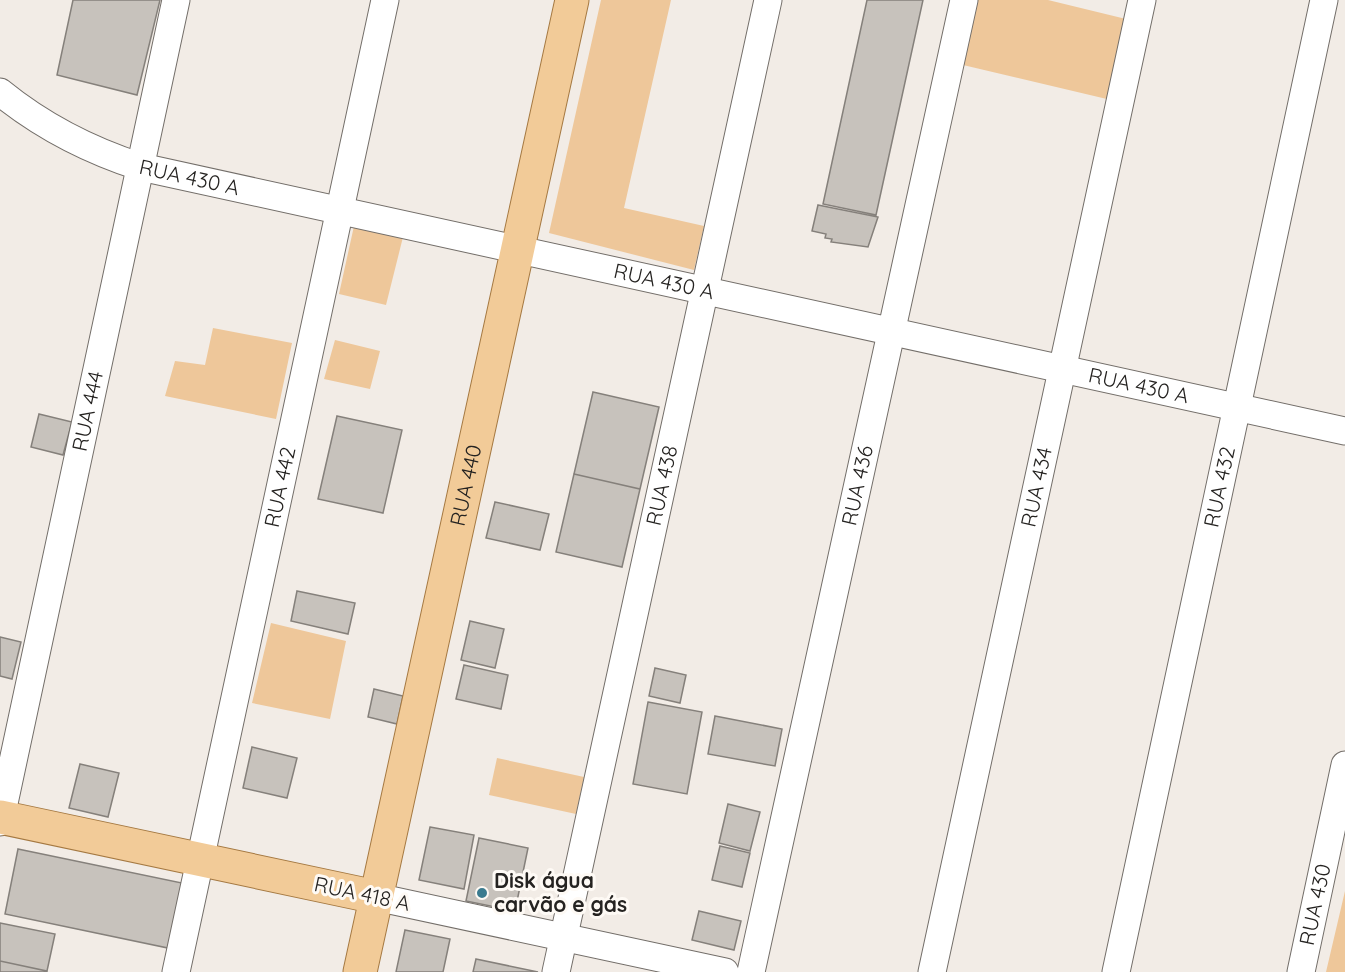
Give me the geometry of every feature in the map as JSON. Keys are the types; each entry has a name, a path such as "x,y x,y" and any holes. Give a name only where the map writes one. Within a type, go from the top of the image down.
{"main road":[{"name":"RUA 440","path":"360,972 572,0"},
{"name":"RUA 418 A","path":"0,819 376,897"}],"street":[{"name":"RUA 444","path":"0,819 176,0"},
{"name":"RUA 442","path":"176,972 386,0"},
{"name":"RUA 438","path":"556,972 768,0"},
{"name":"RUA 436","path":"751,972 964,0"},
{"name":"RUA 434","path":"932,972 1142,0"},
{"name":"RUA 432","path":"1116,972 1324,0"},
{"name":"RUA 430 A","path":"0,92 65,137 101,154 141,167 1345,431"},
{"name":"RUA 430","path":"1301,972 1345,765"},
{"name":"RUA 418 A","path":"376,897 725,972"}],"shaded area":[{"path":"601,0 671,0 624,208 704,226 694,270 549,233"},
{"path":"976,0 1048,0 1126,19 1111,100 963,65"},
{"path":"354,226 403,237 386,305 339,294"},
{"path":"213,328 292,343 276,419 165,396 175,361 205,365"},
{"path":"335,340 380,351 370,389 324,379"},
{"path":"271,623 346,641 330,719 252,703"},
{"path":"497,758 584,777 576,814 489,795"},
{"path":"1345,891 1345,972 1326,972"}],"building":[{"path":"73,0 160,0 137,95 57,75"},
{"path":"867,0 923,0 876,215 823,204"},
{"path":"818,205 878,217 868,247 831,242 832,239 825,238 826,234 812,231"},
{"path":"593,392 659,407 640,489 574,474"},
{"path":"39,414 72,422 63,455 31,447"},
{"path":"337,416 402,430 383,513 318,499"},
{"path":"574,474 640,489 622,567 556,552"},
{"path":"495,502 549,514 540,550 486,538"},
{"path":"297,591 355,603 348,634 291,621"},
{"path":"470,621 504,629 495,668 461,660"},
{"path":"0,637 21,642 12,679 0,676"},
{"path":"464,665 508,675 501,709 456,699"},
{"path":"655,668 686,675 680,703 649,696"},
{"path":"374,689 403,696 397,724 368,717"},
{"path":"648,702 702,712 687,794 633,784"},
{"path":"715,716 782,729 775,766 708,754"},
{"path":"252,747 297,758 287,798 243,788"},
{"path":"80,764 119,773 108,817 69,808"},
{"path":"728,804 760,812 750,851 719,843"},
{"path":"430,827 474,835 464,889 419,880"},
{"path":"479,838 528,848 515,911 466,901"},
{"path":"720,846 750,853 742,887 712,880"},
{"path":"18,849 182,883 168,948 5,914"},
{"path":"699,911 741,921 734,950 692,940"},
{"path":"0,923 55,934 47,971 0,961"},
{"path":"405,930 450,939 443,972 396,972"},
{"path":"476,959 538,972 473,972"},
{"path":"0,961 47,971 47,972 0,972"}],"place":[{"name":"Disk água carvão e gás","path":"482,893"}]}
